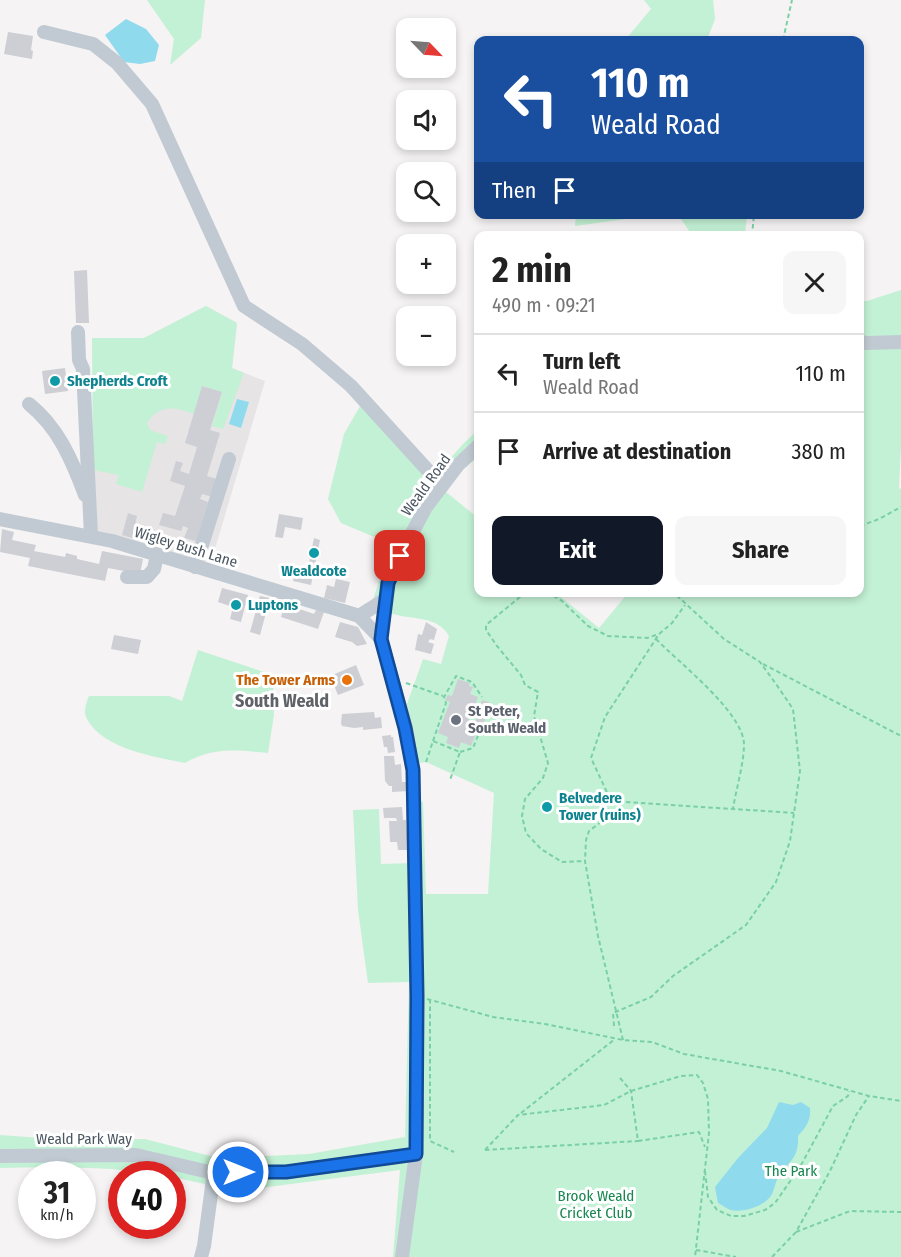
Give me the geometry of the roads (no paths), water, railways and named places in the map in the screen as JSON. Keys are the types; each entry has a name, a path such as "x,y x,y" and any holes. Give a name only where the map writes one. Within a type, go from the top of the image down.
{"street":[{"path":"44,32 93,44 117,63 152,104 243,306 302,344 351,386 442,486"},
{"path":"78,333 79,360 83,369 92,536"},
{"path":"864,343 901,342"},
{"path":"29,404 44,416 62,442 89,505"},
{"name":"Weald Road","path":"402,1257 416,1154 423,998 413,770 405,728 381,639 388,583 400,556 426,507 458,465 474,450"},
{"path":"195,567 230,459"},
{"name":"Wigley Bush Lane","path":"0,519 92,536 359,616 381,639"},
{"path":"127,577 147,577 154,569 157,555"},
{"path":"359,616 386,599"},
{"name":"Weald Park Way","path":"0,1156 136,1155 214,1172 286,1172 416,1154"},
{"path":"201,1257 214,1172"}],"water":[{"path":"126,19 146,29 159,45 155,61 140,64 124,62 105,35"},
{"path":"237,399 249,402 241,428 229,424"},
{"path":"779,1102 793,1105 801,1102 810,1108 810,1117 798,1136 795,1154 779,1176 772,1194 765,1202 748,1209 736,1211 728,1209 718,1203 715,1187 738,1158 767,1128"}],"place":[{"name":"Shepherds Croft","path":"55,381"},
{"name":"Wealdcote","path":"314,553"},
{"name":"Luptons","path":"236,605"},
{"name":"The Tower Arms","path":"347,680"},
{"name":"St Peter, South Weald","path":"456,720"},
{"name":"Belvedere Tower (ruins)","path":"547,807"}],"district":[{"name":"South Weald","path":"282,701"}],"park label":[{"name":"The Park","path":"791,1171"},
{"name":"Brook Weald Cricket Club","path":"596,1204"}]}
